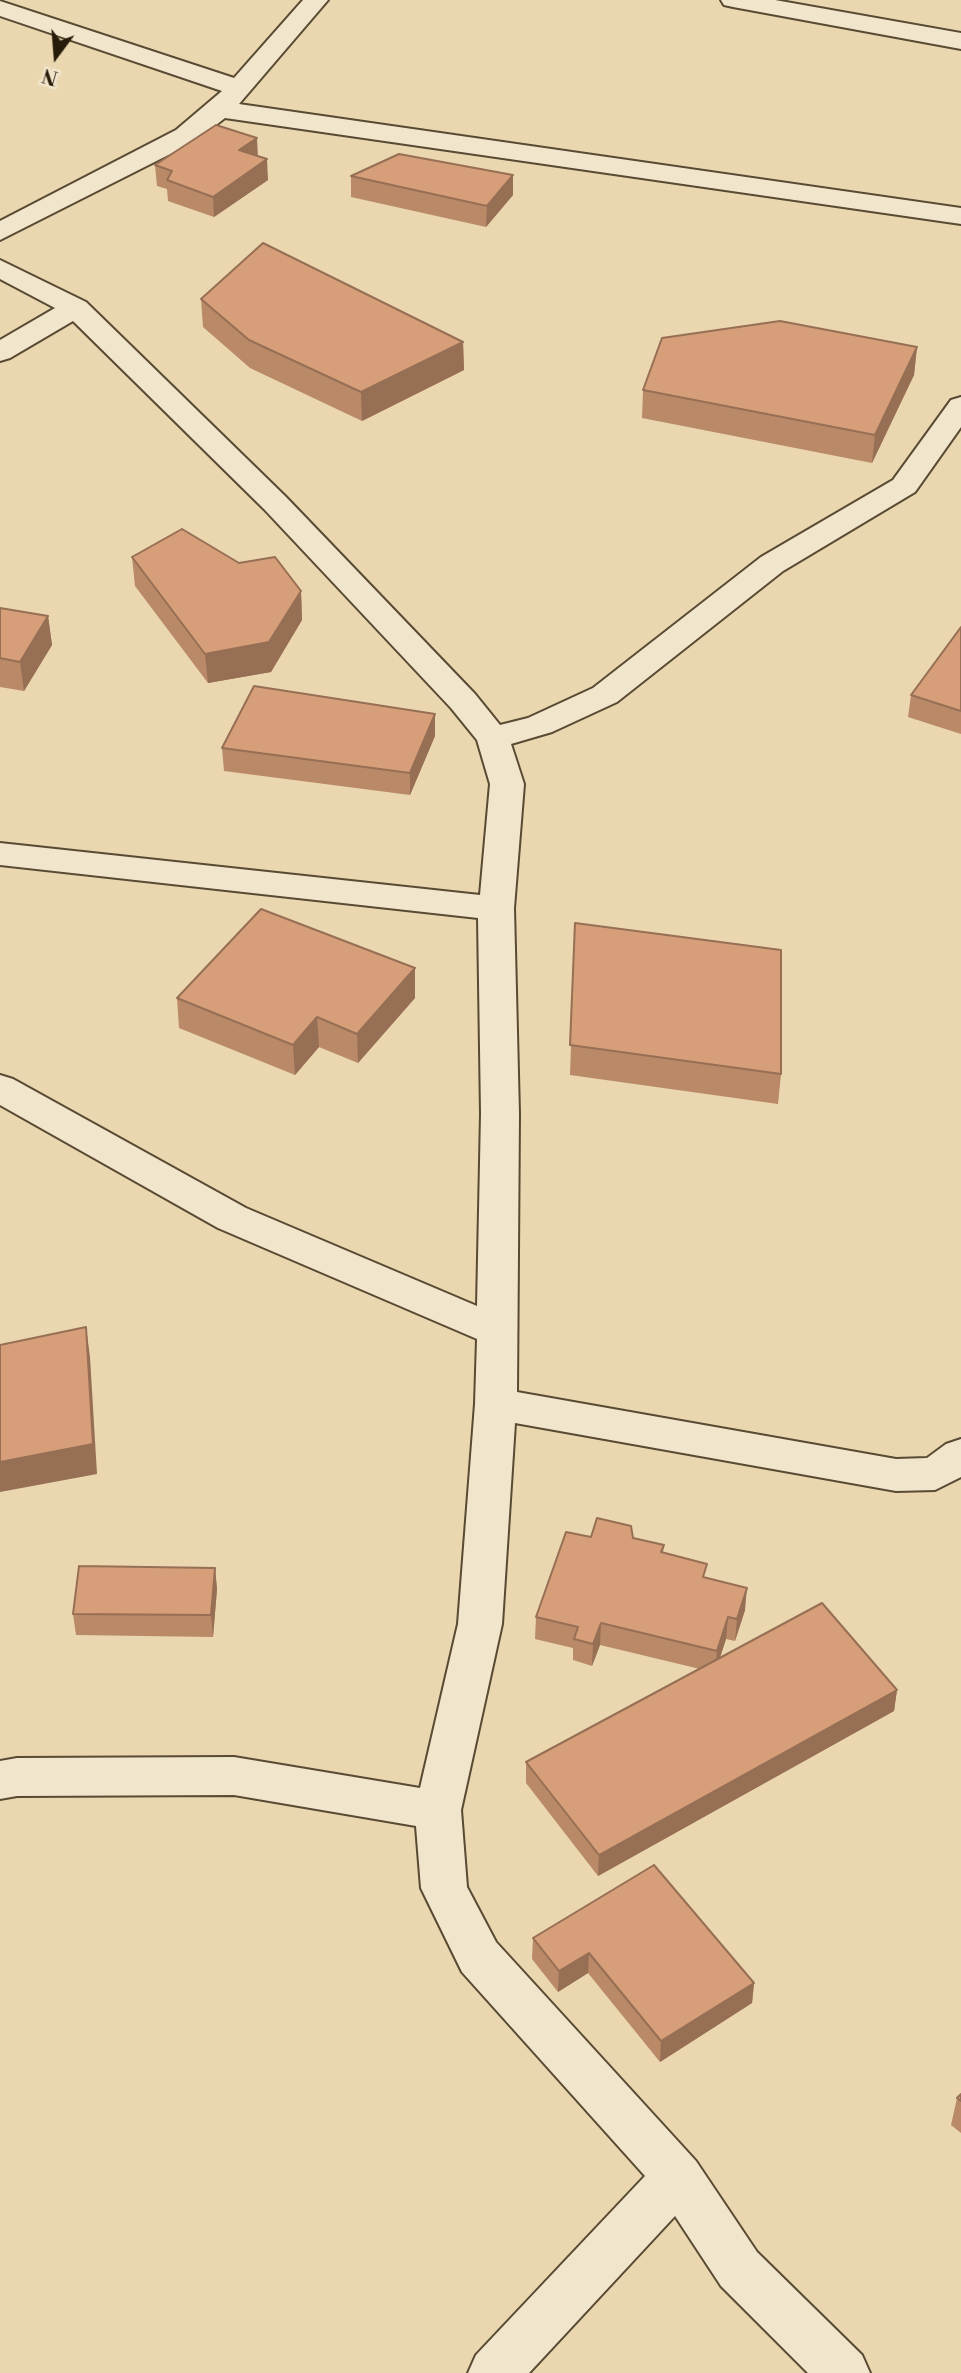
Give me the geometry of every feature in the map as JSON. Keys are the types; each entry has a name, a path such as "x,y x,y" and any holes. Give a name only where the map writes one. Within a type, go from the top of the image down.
{"street":[{"path":"0,232 185,136 220,109 316,0"},
{"path":"733,0 961,41"},
{"path":"0,8 239,88"},
{"path":"220,109 961,216"},
{"path":"0,268 76,308 275,503 463,701 493,738 507,784 496,908 500,1114 496,1404 480,1624 438,1810 444,1888 479,1957 678,2177 739,2269 844,2373"},
{"path":"0,352 76,308"},
{"path":"493,738 540,725 605,695 772,564 904,486 961,406"},
{"path":"0,853 496,908"},
{"path":"0,1088 232,1219 498,1331"},
{"path":"496,1404 896,1475 935,1474 961,1455"},
{"path":"0,1780 18,1777 234,1776 438,1810"},
{"path":"494,2373 678,2177"}],"building":[{"path":"216,125 257,138 239,150 267,159 213,197 167,180 172,171 155,165"},
{"path":"399,154 513,175 487,206 351,176"},
{"path":"263,243 463,342 361,392 249,340 201,299"},
{"path":"780,321 917,347 875,435 643,390 662,338"},
{"path":"182,529 239,563 275,557 301,591 269,642 205,654 132,557"},
{"path":"0,608 48,616 20,662 0,658"},
{"path":"961,627 961,711 911,695"},
{"path":"254,686 435,714 410,773 222,748"},
{"path":"261,909 415,968 357,1034 317,1017 293,1045 177,998"},
{"path":"575,923 781,950 781,1074 570,1045"},
{"path":"86,1327 93,1444 0,1462 0,1345"},
{"path":"597,1518 631,1526 633,1538 664,1545 661,1552 707,1564 703,1577 747,1588 737,1619 728,1617 717,1651 601,1623 593,1644 574,1639 578,1627 536,1617 566,1532 591,1537"},
{"path":"79,1566 215,1568 211,1615 73,1614"},
{"path":"822,1603 897,1690 599,1855 526,1762"},
{"path":"654,1865 754,1983 661,2041 589,1953 559,1971 533,1938"}]}
